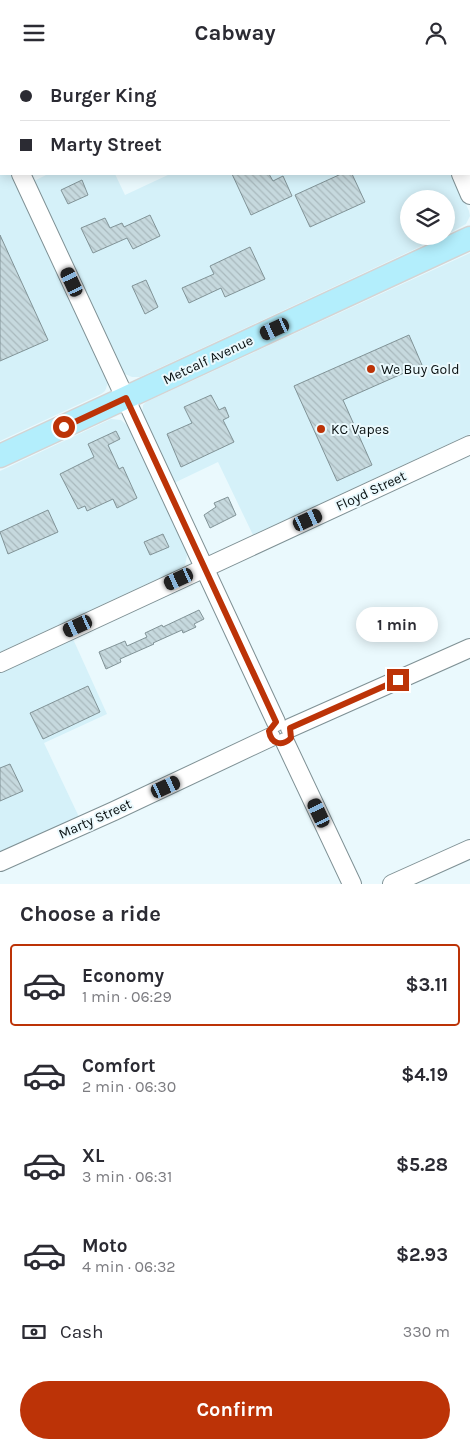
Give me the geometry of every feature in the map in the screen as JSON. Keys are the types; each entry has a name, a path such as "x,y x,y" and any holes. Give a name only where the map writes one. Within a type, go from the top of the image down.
{"main road":[{"name":"Metcalf Avenue","path":"0,456 470,238"}],"street":[{"path":"21,175 352,884"},
{"path":"460,175 470,195"},
{"name":"Floyd Street","path":"0,663 470,445"},
{"name":"Marty Street","path":"0,862 114,811 281,732 470,648"},
{"path":"392,884 470,849"}],"shaded area":[{"path":"0,175 12,175 108,383 105,391 101,394 0,441"},
{"path":"46,175 115,175 125,195 168,175 452,175 469,211 470,216 466,224 455,230 455,190 400,190 400,245 424,245 140,377 132,377 125,374 34,181"},
{"path":"470,253 470,434 253,535 218,462 174,483 142,415 143,405 146,402"},
{"path":"111,419 121,420 128,426 186,550 185,565 0,652 0,471"},
{"path":"73,639 107,714 44,743 79,817 0,853 0,673"}],"building":[{"path":"232,175 270,175 273,181 283,176 292,196 251,215"},
{"path":"339,175 352,175 365,202 310,227 295,195"},
{"path":"82,180 88,195 68,204 61,190"},
{"path":"150,215 160,236 133,249 127,238 93,253 81,228 105,218 110,228 122,223 124,227"},
{"path":"0,235 48,340 0,361"},
{"path":"250,247 265,279 225,297 221,288 189,303 182,288 214,274 210,266"},
{"path":"146,280 158,307 145,314 132,286"},
{"path":"409,335 422,365 343,400 372,465 337,481 294,386"},
{"path":"211,395 219,410 225,407 229,417 223,420 234,442 181,467 167,434 192,423 184,407"},
{"path":"116,431 120,439 108,445 119,469 123,467 137,498 117,508 113,499 87,511 85,506 78,509 60,474 94,457 88,444"},
{"path":"228,497 236,515 210,528 204,515 216,507 214,503"},
{"path":"48,510 58,532 8,554 0,532"},
{"path":"163,534 169,547 150,555 144,542"},
{"path":"199,610 204,619 194,624 196,627 183,633 182,630 153,643 120,659 121,662 106,669 99,652 125,641 127,646 147,637 145,633 162,625 163,627"},
{"path":"88,686 100,712 43,739 30,713"},
{"path":"10,764 23,791 0,801 0,768"}],"place":[{"name":"We Buy Gold","path":"371,369"},
{"name":"KC Vapes","path":"321,429"}],"route":[{"path":"64,427 126,398 276,722 269,731 270,737 274,742 288,741 292,735 290,728 398,680"}]}
